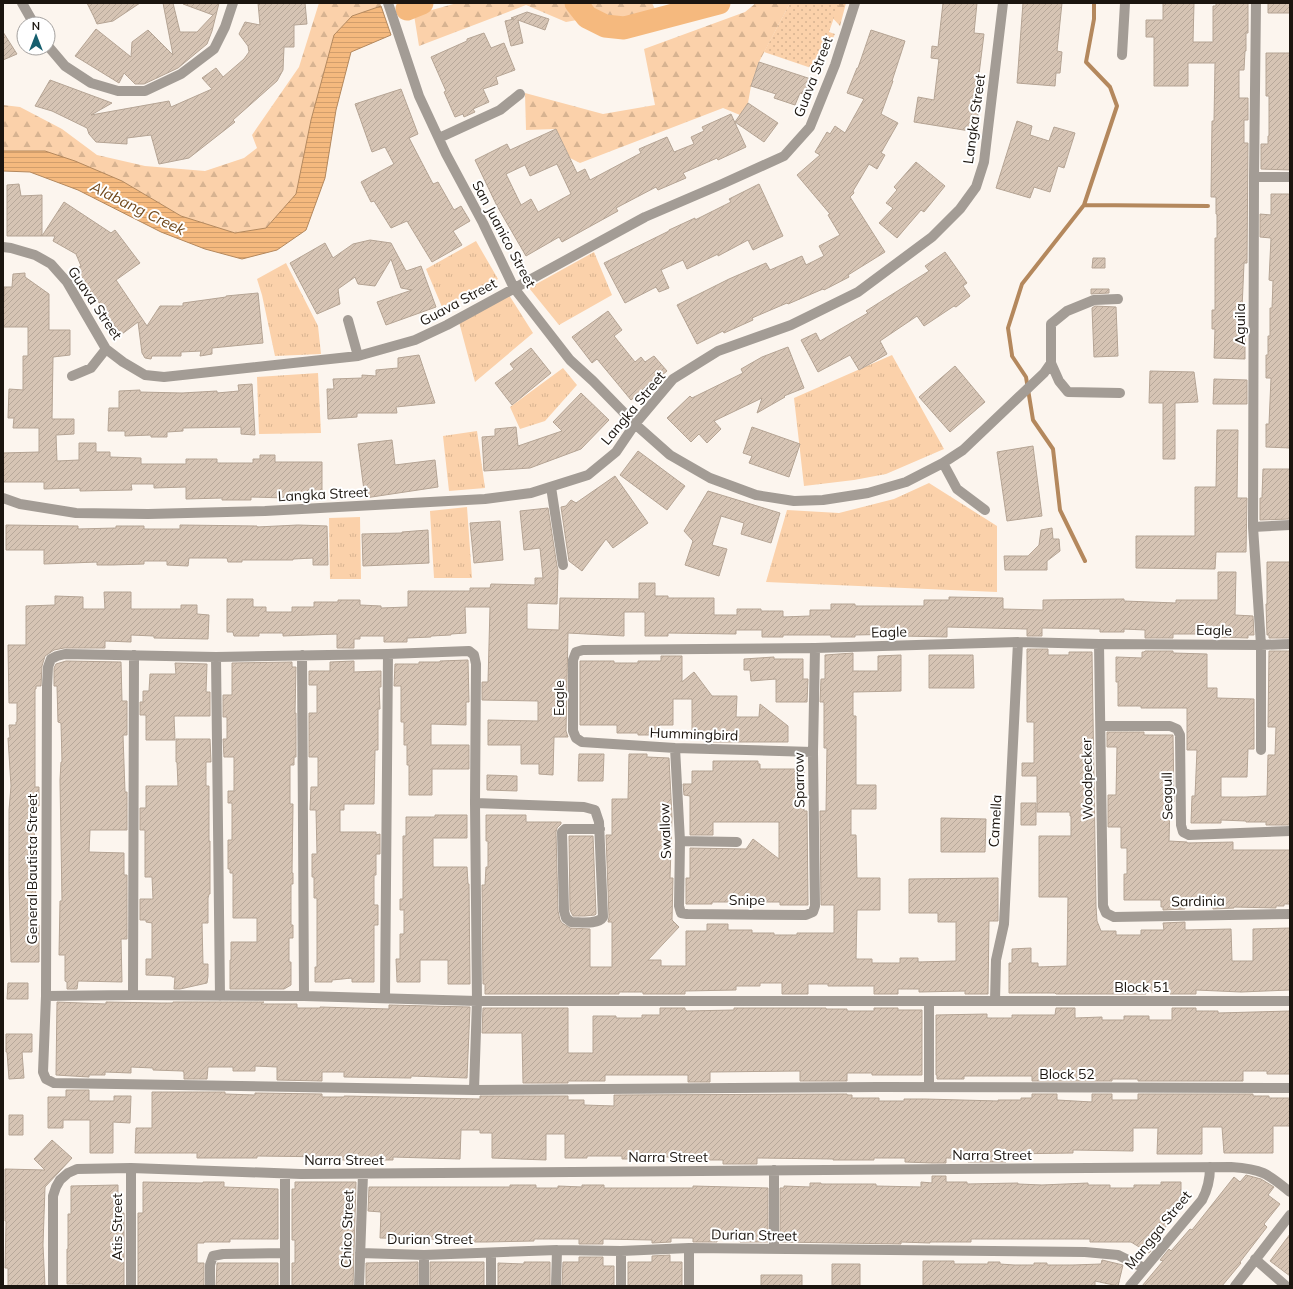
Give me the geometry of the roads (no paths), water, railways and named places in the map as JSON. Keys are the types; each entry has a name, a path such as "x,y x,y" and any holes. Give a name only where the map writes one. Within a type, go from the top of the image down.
{"street":[{"path":"22,3 29,16"},
{"path":"56,55 65,66 91,83 118,91 145,91 181,74 214,50 225,27 233,3"},
{"name":"San Juanico Street","path":"388,3 419,96 438,138 483,223 514,288 570,360 635,424 670,454 710,478 756,495 794,501 823,500 868,493 906,482 944,463 963,450 1034,383 1051,363"},
{"name":"Guava Street","path":"3,248 11,248 35,255 51,264 67,282 106,349 123,362 145,375 164,377 358,356 415,340 447,325 645,217 784,156 810,127 835,66 855,3"},
{"name":"Langka Street","path":"3,498 20,504 76,512 148,514 265,511 485,499 531,493 588,475 616,452 635,424 674,379 718,351 791,325 858,292 932,237 960,209 976,187 984,162 1003,3"},
{"path":"1122,55 1125,3"},
{"name":"Aguila","path":"1256,3 1253,528 1261,645 1261,750"},
{"path":"438,138 500,110 520,94"},
{"path":"1254,177 1290,177"},
{"path":"1118,299 1094,300 1067,311 1051,324 1051,363 1059,381 1068,392 1120,393"},
{"path":"348,320 358,356"},
{"path":"72,376 91,368 106,349"},
{"path":"944,463 957,489 985,510"},
{"path":"551,487 564,565"},
{"path":"1253,528 1290,525"},
{"name":"Eagle","path":"576,738 574,731 573,660 576,652 583,650 815,648 1018,642 1099,644 1290,644"},
{"name":"Camella","path":"995,1000 996,960 1004,924 1018,642"},
{"name":"Woodpecker","path":"1099,644 1103,906 1106,914"},
{"name":"Sparrow","path":"813,912 815,906 813,752 815,648"},
{"path":"133,995 134,655 216,657 469,651 474,655 476,664 474,803 477,1001 474,1090"},
{"name":"General Bautista Street","path":"46,1079 43,1072 46,996 48,666 51,659 65,654 134,655"},
{"path":"385,998 388,654"},
{"path":"302,655 304,996"},
{"path":"216,657 220,996"},
{"name":"Seagull","path":"1101,726 1170,726 1176,729 1180,735 1181,825 1183,832 1189,835 1290,831"},
{"name":"Hummingbird","path":"576,738 582,742 675,748 813,752"},
{"name":"Swallow","path":"675,748 680,841 679,906 681,913"},
{"path":"474,803 590,808 596,810 600,829 603,917 594,922 571,922 566,918 564,911 562,832 565,829 600,829"},
{"path":"680,841 737,842"},
{"name":"Snipe","path":"681,913 806,915 813,912"},
{"name":"Sardinia","path":"1106,914 1114,917 1290,914"},
{"name":"Block 51","path":"46,996 304,996 477,1001 1290,1001"},
{"path":"929,1001 929,1087"},
{"name":"Block 52","path":"46,1079 54,1084 63,1085 474,1090 929,1087 1290,1088"},
{"name":"Narra Street","path":"53,1286 53,1196 60,1180 77,1169 131,1168 285,1174 364,1174 1210,1167 1247,1168 1260,1171 1273,1178 1290,1192"},
{"name":"Mangga Street","path":"1130,1286 1202,1200 1210,1179 1210,1167"},
{"name":"Atis Street","path":"131,1168 131,1286"},
{"path":"774,1170 774,1249"},
{"path":"285,1174 285,1286"},
{"name":"Chico Street","path":"359,1286 364,1174"},
{"path":"1235,1286 1290,1215"},
{"path":"689,1248 689,1286"},
{"name":"Durian Street","path":"360,1253 491,1253 557,1250 621,1251 689,1248 1091,1252 1118,1255 1144,1268"},
{"path":"556,1286 557,1250"},
{"path":"621,1251 621,1286"},
{"path":"210,1286 210,1265 213,1256 223,1254 285,1253"},
{"path":"491,1253 491,1286"},
{"path":"424,1254 424,1286"},
{"path":"1255,1259 1286,1286"}],"water":[{"path":"381,6 391,35 351,52 336,110 325,178 306,230 277,250 242,259 205,249 161,232 78,190 30,172 3,171 3,151 45,151 75,161 122,181 181,216 235,233 266,228 296,194 311,120 334,35 352,16"}],"waterway":[{"name":"Alabang Creek","path":"407,9 422,3"},
{"name":"Alabang Creek","path":"576,3 587,17 605,26 624,28 719,3"},
{"path":"1012,355 1008,328 1022,284 1084,205 1117,106 1110,87 1086,62 1094,19 1094,3"},
{"path":"1084,205 1208,206"},
{"path":"1012,356 1026,377 1033,420 1053,449 1060,510 1085,561"}]}
